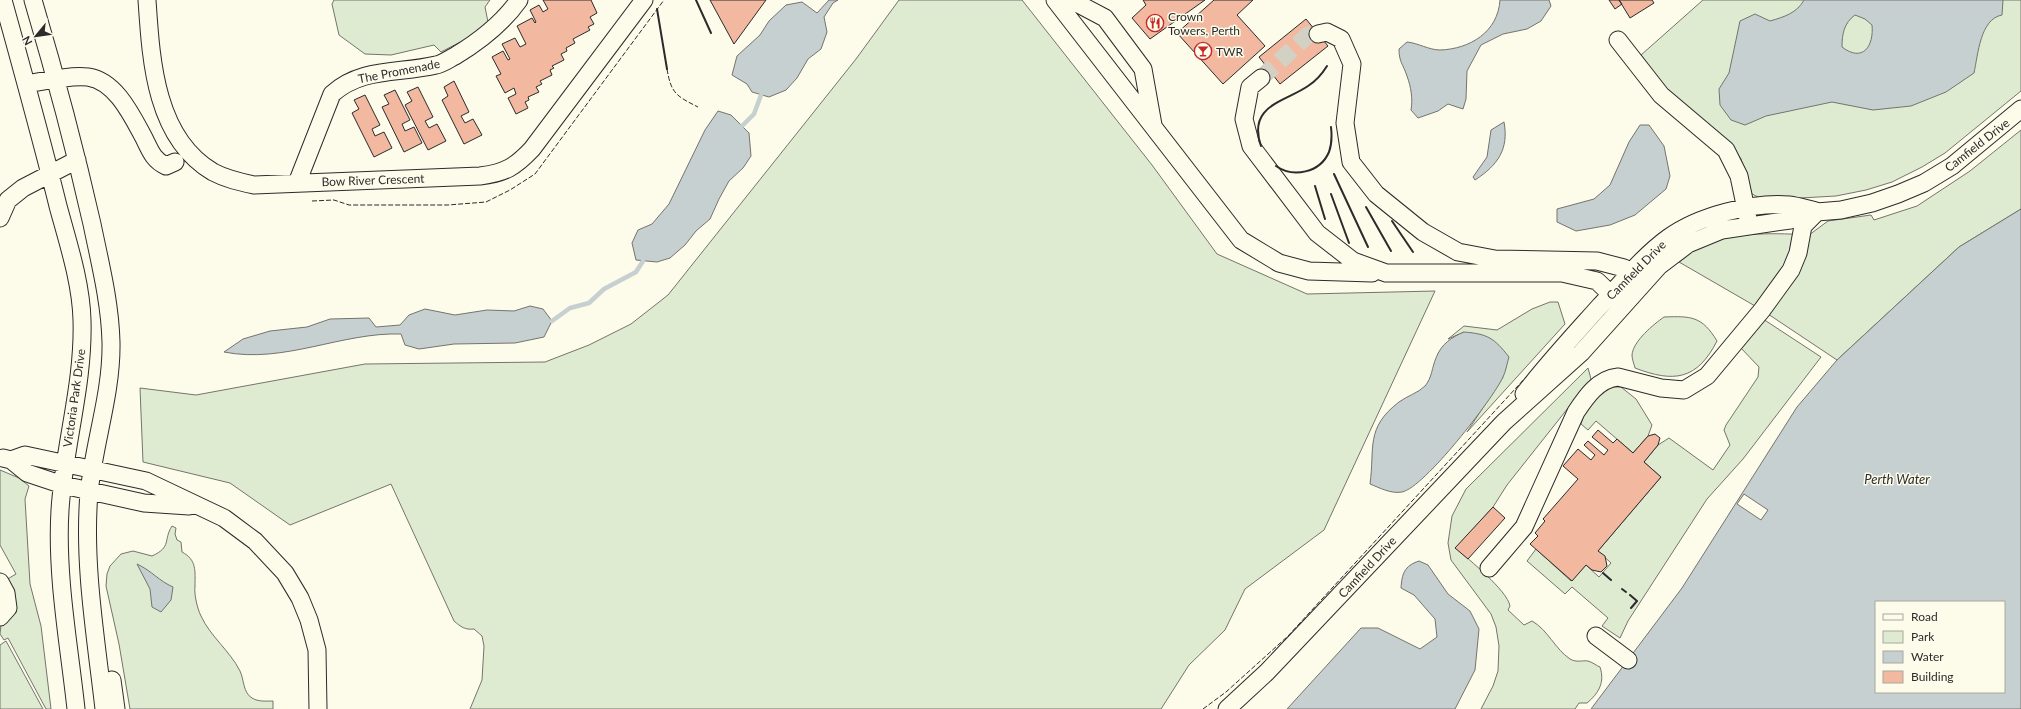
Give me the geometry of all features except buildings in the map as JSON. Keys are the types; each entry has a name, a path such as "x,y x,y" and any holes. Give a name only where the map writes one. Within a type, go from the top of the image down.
{"street":[{"name":"Victoria Park Drive","path":"3,0 27,84 78,283 82,318 82,364 65,464 60,512 61,573 76,709"},
{"path":"33,0 78,160 107,295 111,344 106,392 89,492 88,551 93,614 104,709"},
{"name":"Bow River Crescent","path":"147,0 154,73 171,127 183,146 199,163 214,173 232,180 254,185 480,176 509,169 520,162 532,149 644,0"},
{"name":"The Promenade","path":"297,183 332,94 344,84 361,76 438,65 480,41 512,10 519,0"},
{"path":"1055,0 1241,240 1279,263 1309,271 1562,274 1597,281 1623,306"},
{"path":"1071,0 1104,18 1143,69 1153,127"},
{"path":"1318,34 1327,32 1341,39 1352,64 1345,123 1351,162 1376,194 1423,232 1458,252 1495,259 1562,259 1597,261 1624,268 1636,280"},
{"path":"1618,40 1661,95 1726,150 1739,176 1749,225"},
{"path":"27,84 56,79 88,77 102,82 115,92 135,122 156,161 166,166 175,162"},
{"path":"1261,78 1250,87 1244,119 1251,146 1317,234 1353,261 1386,273"},
{"name":"Camfield Drive","path":"1504,422 1544,368 1611,294 1659,266 1688,244 1722,230 1790,220 1817,212 1841,210 1872,203 1924,183 1952,166 2021,110"},
{"path":"0,218 8,200 23,188 78,160"},
{"name":"Camfield Drive","path":"1227,709 1267,672 1504,422 1581,353 1623,306 1636,280 1654,250 1668,238 1687,226 1727,212 1746,208 1789,205 1817,212"},
{"path":"1490,568 1524,527 1576,412 1587,396 1603,381 1611,378 1618,377 1660,388 1684,390 1707,376 1762,310 1791,270 1798,253 1803,226 1817,212"},
{"path":"5,458 25,455 146,481 224,518 256,541 276,562 293,586 309,620 317,650 318,709"},
{"path":"5,458 27,473 89,492 144,503 199,507"},
{"path":"0,582 6,593 8,608 0,617"},
{"path":"93,614 112,682 116,709"},
{"path":"1596,636 1628,660"}],"green space":[{"path":"334,0 490,0 485,7 488,22 468,38 441,52 434,45 391,55 365,54 339,35 332,4"},
{"path":"899,0 1022,0 1152,165 1217,254 1307,294 1435,291 1324,530 1245,589 1225,630 1189,665 1161,709 470,709 482,680 484,646 482,636 474,629 463,628 454,621 391,484 290,525 230,483 143,462 140,388 196,395 365,364 545,362 589,345 631,324 668,295 856,59"},
{"path":"1703,0 2021,0 2021,91 1945,153 1922,167 1892,182 1866,190 1836,196 1764,200 1752,194 1741,159 1731,144 1660,84 1641,55"},
{"path":"2021,130 2021,209 1959,247 1837,360 1762,310 1679,262 1700,246 1718,239 1758,234 1809,235 1828,221 1871,215 1874,220 1917,206 1970,171"},
{"path":"1550,302 1558,302 1565,324 1467,432 1503,377 1464,332 1448,339 1464,326 1497,330 1532,309"},
{"path":"1664,317 1695,319 1701,322 1712,333 1717,341 1701,364 1693,371 1683,375 1661,376 1635,368 1632,355 1636,344 1650,328"},
{"path":"1763,319 1821,357 1743,459 1707,499 1628,621 1620,638 1602,626 1608,618 1572,587 1565,594 1527,561 1536,549 1571,581 1586,565 1599,577 1611,563 1598,551 1661,477 1644,462 1658,445 1669,438 1713,470 1730,445 1724,430 1726,425 1758,377 1759,367 1740,347"},
{"path":"1588,368 1591,379 1507,485 1493,507 1456,548 1495,584 1507,599 1510,606 1508,610 1524,625 1532,621 1538,625 1570,659 1577,661 1588,661 1600,667 1602,678 1600,687 1587,703 1579,703 1575,709 1481,709 1493,686 1498,671 1499,646 1496,627 1491,614 1451,560 1448,543 1452,516 1466,489"},
{"path":"1611,387 1621,387 1636,399 1652,425 1648,436 1633,453 1596,421 1588,430 1581,424 1588,406 1595,398"},
{"path":"0,470 19,478 29,486 25,499 30,584 41,626 51,709 46,709 8,638 4,640 0,634 6,580 16,574 0,545"},
{"path":"172,526 176,528 175,534 177,540 181,542 182,552 193,562 196,601 205,623 236,664 249,696 257,700 273,701 273,709 130,709 119,644 106,586 107,574 110,566 121,554 133,551 152,556 158,553 165,546"},
{"path":"6,641 43,709 0,709 0,645"}],"water":[{"path":"829,0 838,0 833,3 824,17 827,32 821,49 808,59 797,78 786,90 769,97 752,92 747,84 732,75 737,56 760,35 769,21 786,5 802,2 817,13"},
{"path":"1500,0 1549,0 1551,6 1541,21 1527,29 1503,34 1481,45 1467,71 1466,99 1463,109 1448,104 1438,111 1418,118 1411,110 1411,89 1400,60 1399,49 1407,42 1440,50 1451,49 1472,42 1488,30 1494,21"},
{"path":"1804,0 2003,0 2002,15 1989,23 1981,39 1974,73 1946,92 1911,106 1873,110 1832,102 1766,116 1745,125 1731,120 1720,105 1719,89 1729,73 1740,21 1755,14 1770,21 1790,14","holes":["1855,15 1865,19 1872,25 1871,40 1869,45 1866,50 1861,53 1849,52 1842,47 1842,38 1846,25"]},
{"path":"718,111 731,115 749,133 751,156 743,168 729,181 710,219 696,231 685,245 670,258 657,262 636,260 632,243 638,230 652,224 669,204 705,130"},
{"path":"1504,122 1505,140 1500,156 1490,168 1475,180 1473,177 1487,157 1491,130"},
{"path":"1640,125 1649,125 1664,146 1670,176 1666,189 1635,215 1610,225 1576,231 1557,222 1557,209 1594,199 1610,185 1629,142"},
{"name":"Perth Water","path":"2021,209 2021,709 1591,709 1682,588 1797,407 1837,360 1959,247"},
{"path":"530,306 543,309 552,321 544,337 515,343 454,344 419,349 405,345 401,334 357,338 269,354 246,355 224,352 243,339 270,331 307,327 330,319 369,318 376,327 400,325 409,315 425,309 455,315 487,310 514,311"},
{"path":"1464,332 1479,334 1490,338 1499,345 1509,357 1504,375 1497,388 1441,460 1412,487 1402,492 1394,492 1370,484 1372,449 1376,430 1381,421 1399,402 1425,386 1429,380 1438,353 1451,339"},
{"path":"1419,561 1428,565 1448,594 1470,611 1479,629 1475,670 1455,709 1287,709 1361,628 1378,628 1420,649 1437,637 1435,619 1414,595 1401,588 1403,575 1407,568"},
{"path":"137,564 173,587 171,600 161,612 152,607 150,589"}],"pier":[{"path":"1744,494 1768,510 1761,520 1737,504"}],"waterway":[{"path":"742,126 754,114 761,95"},
{"path":"552,321 570,308 589,303 604,289 636,272 643,261"}],"tunnel":[{"path":"1261,78 1308,35 1318,34"}],"fence":[{"path":"312,201 334,200 349,205 448,205 486,202 510,190 535,174 664,0"},
{"path":"667,69 670,84 676,93 684,100 698,107"},
{"path":"1203,709 1226,692 1288,636 1527,376"}],"wall":[{"path":"696,0 711,33"},
{"path":"657,9 667,69"},
{"path":"1261,146 1258,132 1259,122 1264,113 1279,101 1311,84 1319,77 1327,66"},
{"path":"1276,166 1290,172 1298,172 1313,169 1319,165 1325,159 1330,149 1332,140 1331,127"},
{"path":"1334,174 1368,247"},
{"path":"1315,186 1325,219"},
{"path":"1331,194 1349,243"},
{"path":"1366,207 1391,251"},
{"path":"1392,221 1413,252"},
{"path":"1603,573 1611,580"},
{"path":"1622,589 1626,592"},
{"path":"1630,595 1637,601 1631,608"}],"place":[{"name":"Crown Towers, Perth","path":"1155,23"},
{"name":"TWR","path":"1203,51"}]}
